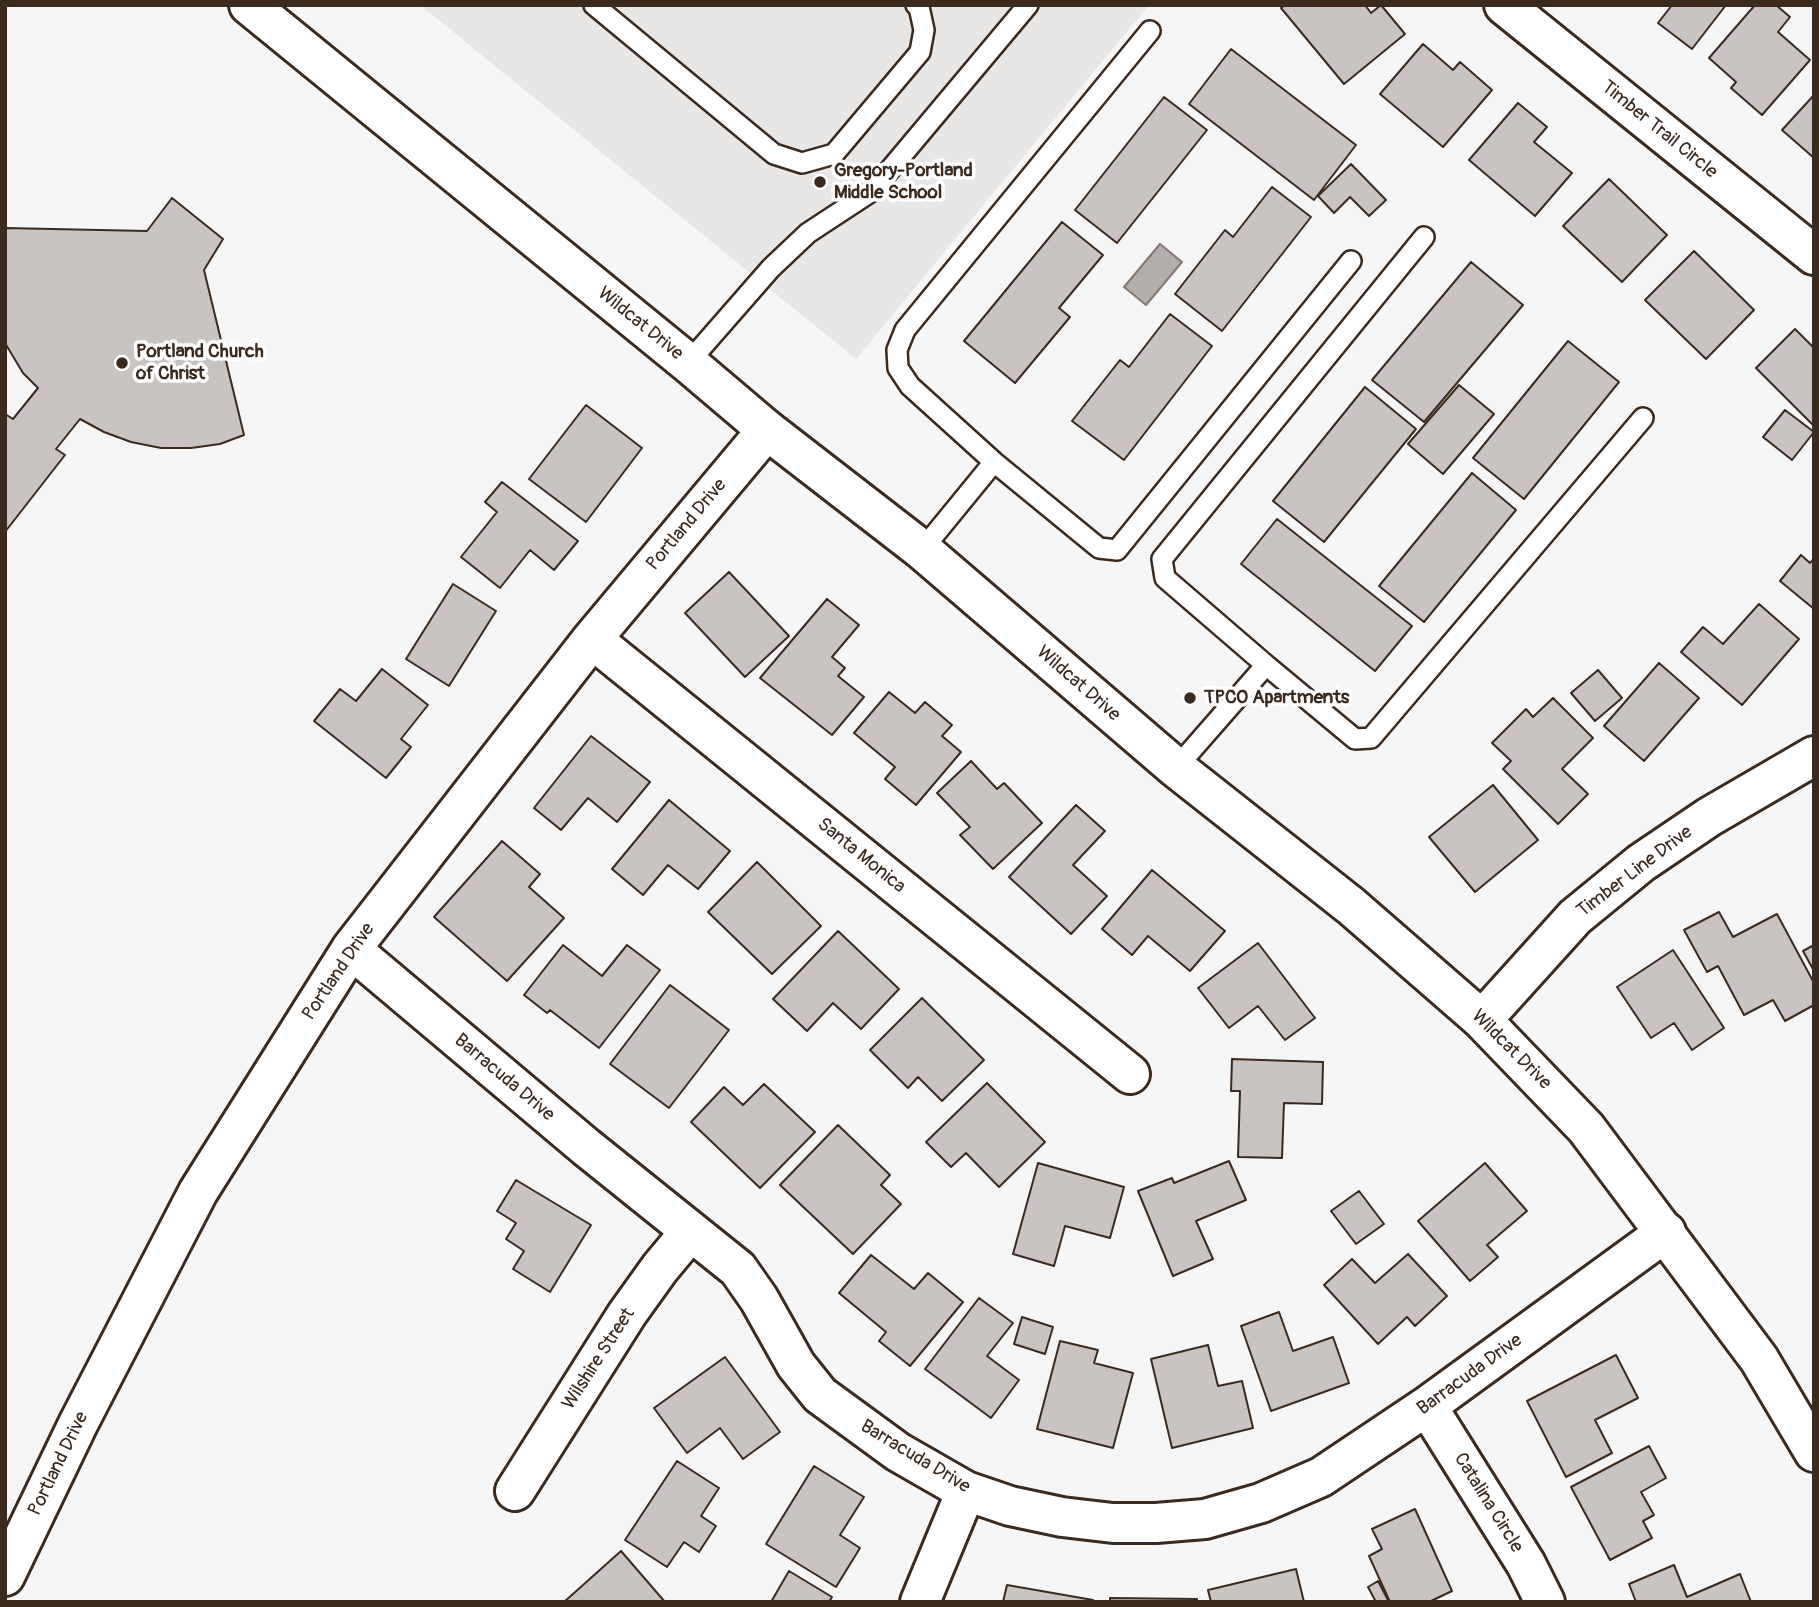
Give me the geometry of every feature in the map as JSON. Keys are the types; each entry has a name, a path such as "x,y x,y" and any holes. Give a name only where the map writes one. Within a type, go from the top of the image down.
{"street":[{"name":"Wildcat Drive","path":"248,5 767,430 922,550 1177,768 1351,906 1482,1020 1586,1128 1759,1359 1814,1452"},
{"name":"Timber Trail Circle","path":"1504,5 1814,255"},
{"name":"Portland Drive","path":"5,1576 78,1424 198,1192 351,949 592,639 767,430"},
{"name":"Santa Monica","path":"592,639 1130,1074"},
{"name":"Timber Line Drive","path":"1482,1020 1575,917 1641,863 1709,817 1814,756"},
{"name":"Barracuda Drive","path":"351,949 586,1147 738,1269 759,1298 796,1365 820,1395 898,1452 966,1491 1010,1506 1062,1517 1113,1523 1145,1523 1206,1519 1261,1503 1321,1477 1427,1406 1665,1232"},
{"name":"Wilshire Street","path":"515,1491 627,1314 690,1232"},
{"name":"Catalina Circle","path":"1427,1406 1519,1552 1545,1602"},
{"path":"920,1602 966,1491"}],"lane":[{"path":"594,5 774,155 802,163 834,154 920,52 924,30 919,7 916,5"},
{"path":"688,363 771,268 808,233 872,191 1025,6"},
{"path":"1150,31 905,330 897,350 898,368 910,386 994,462 1099,548 1117,550 1351,261"},
{"path":"1424,237 1162,559 1165,578 1355,739 1371,738 1643,418"},
{"path":"922,550 994,462"},
{"path":"1177,768 1266,665"}],"shaded area":[{"name":"Gregory-Portland Middle School","path":"420,5 1149,5 856,359"},
{"path":"1160,244 1182,262 1146,305 1124,287"}],"building":[{"path":"1285,5 1365,5 1371,13 1381,5 1405,34 1344,84 1281,8"},
{"path":"1672,5 1726,5 1692,49 1658,23"},
{"path":"1755,5 1776,5 1790,17 1778,32 1810,60 1762,115 1731,88 1736,82 1709,58"},
{"path":"1423,44 1453,70 1460,62 1492,90 1443,147 1380,94"},
{"path":"1231,49 1356,145 1314,200 1189,104"},
{"path":"1814,95 1814,158 1782,130"},
{"path":"1164,97 1207,130 1117,243 1075,210"},
{"path":"1518,103 1547,127 1534,142 1572,173 1535,216 1469,160"},
{"path":"1351,164 1386,200 1369,216 1350,197 1334,213 1318,196"},
{"path":"1609,179 1667,235 1622,282 1563,226"},
{"path":"1272,187 1311,217 1222,331 1175,294 1225,230 1233,237"},
{"name":"Portland Church of Christ","path":"172,198 223,239 204,270 244,435 220,444 161,448 131,442 80,419 56,449 65,455 5,532 5,414 13,419 38,388 23,373 5,343 5,228 147,231"},
{"path":"1062,222 1103,255 1059,308 1070,317 1015,383 964,341"},
{"path":"1694,251 1754,310 1706,359 1645,300"},
{"path":"1471,262 1523,305 1424,422 1372,380"},
{"path":"1170,314 1212,346 1124,460 1072,421 1120,360 1129,367"},
{"path":"1795,329 1814,348 1814,426 1756,368"},
{"path":"1568,341 1619,382 1524,499 1473,458"},
{"path":"1459,385 1494,414 1443,474 1408,444"},
{"path":"1365,387 1416,429 1324,542 1273,501"},
{"path":"586,405 642,448 586,522 529,479"},
{"path":"1785,410 1814,432 1792,460 1763,437"},
{"path":"1472,473 1516,510 1424,622 1379,586"},
{"path":"502,482 578,541 554,570 530,550 500,588 461,557 497,512 485,502"},
{"path":"1277,519 1412,626 1375,671 1241,564"},
{"path":"1801,555 1810,563 1814,558 1814,609 1780,581"},
{"path":"729,572 789,636 745,677 685,613"},
{"path":"453,584 496,611 449,686 406,659"},
{"path":"827,599 859,625 832,657 845,668 838,676 864,697 832,735 760,678"},
{"path":"1759,604 1799,639 1742,705 1681,652 1703,627 1723,644"},
{"path":"1659,663 1699,698 1644,761 1604,726"},
{"path":"382,669 428,705 401,739 411,747 386,778 314,721 340,689 356,701"},
{"path":"1598,670 1622,698 1595,721 1571,693"},
{"path":"889,692 915,713 925,702 952,725 942,736 961,752 916,805 885,779 895,767 854,733"},
{"path":"1553,698 1593,738 1562,769 1588,794 1558,824 1503,769 1511,761 1492,743 1526,709 1533,717"},
{"path":"591,736 650,782 617,822 588,798 561,830 534,808"},
{"path":"971,761 997,789 1004,783 1042,823 993,869 960,835 970,827 937,793"},
{"path":"1493,785 1538,840 1475,892 1429,837"},
{"path":"669,800 730,851 698,889 668,865 643,895 612,869"},
{"path":"1076,805 1105,831 1073,865 1107,896 1071,934 1009,877"},
{"path":"502,841 540,874 529,887 564,918 507,981 434,917"},
{"path":"757,862 821,926 772,974 708,912"},
{"path":"1152,870 1225,931 1190,971 1148,936 1132,955 1102,929"},
{"path":"1719,912 1733,937 1777,914 1814,983 1814,1005 1785,1021 1773,1000 1744,1015 1718,966 1707,972 1684,930"},
{"path":"838,931 899,989 861,1029 833,1003 807,1031 773,999"},
{"path":"1258,943 1315,1018 1285,1040 1258,1006 1229,1028 1198,988"},
{"path":"563,945 602,976 627,945 660,970 599,1048 550,1010 547,1013 524,995"},
{"path":"1814,945 1814,971 1803,951"},
{"path":"1673,950 1724,1028 1692,1050 1674,1023 1651,1038 1617,987"},
{"path":"670,985 729,1030 669,1108 610,1064"},
{"path":"922,998 984,1060 942,1101 918,1077 908,1088 870,1050"},
{"path":"1232,1059 1323,1062 1322,1104 1284,1103 1282,1158 1238,1157 1240,1091 1231,1091"},
{"path":"987,1083 1045,1142 999,1187 966,1153 951,1167 926,1142"},
{"path":"764,1084 815,1132 760,1188 691,1122 724,1087 743,1105"},
{"path":"838,1125 890,1175 881,1185 901,1204 853,1254 780,1185"},
{"path":"1229,1161 1246,1200 1196,1221 1213,1259 1173,1276 1138,1191 1172,1178 1174,1183"},
{"path":"1038,1163 1124,1187 1110,1238 1065,1226 1054,1266 1013,1254"},
{"path":"1485,1163 1527,1211 1487,1245 1498,1257 1470,1281 1418,1221"},
{"path":"516,1180 591,1225 550,1292 513,1269 524,1251 506,1239 516,1223 497,1211"},
{"path":"1359,1191 1384,1224 1356,1244 1331,1211"},
{"path":"1408,1254 1447,1296 1415,1326 1407,1317 1378,1344 1324,1285 1352,1259 1375,1283"},
{"path":"871,1255 914,1289 928,1273 963,1302 910,1366 879,1341 886,1332 839,1293"},
{"path":"979,1298 1013,1323 987,1356 1019,1380 991,1418 925,1369"},
{"path":"1279,1312 1293,1351 1333,1337 1349,1383 1271,1411 1241,1326"},
{"path":"1022,1317 1053,1327 1045,1354 1014,1344"},
{"path":"1060,1341 1098,1350 1094,1363 1133,1373 1113,1448 1037,1429"},
{"path":"1208,1345 1218,1386 1242,1381 1253,1428 1172,1448 1151,1359"},
{"path":"1616,1355 1638,1398 1595,1420 1612,1453 1566,1477 1527,1401"},
{"path":"725,1357 780,1432 743,1459 720,1428 687,1453 654,1408"},
{"path":"1649,1446 1666,1478 1641,1492 1654,1515 1643,1521 1652,1538 1610,1560 1571,1487"},
{"path":"677,1461 719,1488 701,1516 716,1526 699,1552 684,1542 667,1567 625,1540"},
{"path":"814,1466 864,1497 840,1535 860,1548 836,1587 766,1544"},
{"path":"1415,1509 1452,1591 1429,1602 1390,1602 1369,1556 1382,1549 1372,1529"},
{"path":"621,1551 665,1602 564,1602"},
{"path":"1674,1565 1687,1597 1740,1574 1751,1602 1636,1602 1629,1584"},
{"path":"1296,1569 1304,1602 1211,1602 1208,1590"},
{"path":"789,1571 832,1597 829,1602 771,1602"},
{"path":"1378,1581 1389,1602 1376,1602 1368,1587"},
{"path":"1007,1585 1093,1600 1093,1602 1003,1602"},
{"path":"1110,1598 1197,1599 1197,1602 1110,1602"}],"place":[{"name":"Gregory-Portland Middle School","path":"820,182"},
{"name":"Portland Church of Christ","path":"122,363"},
{"name":"TPCO Apartments","path":"1190,698"}]}
